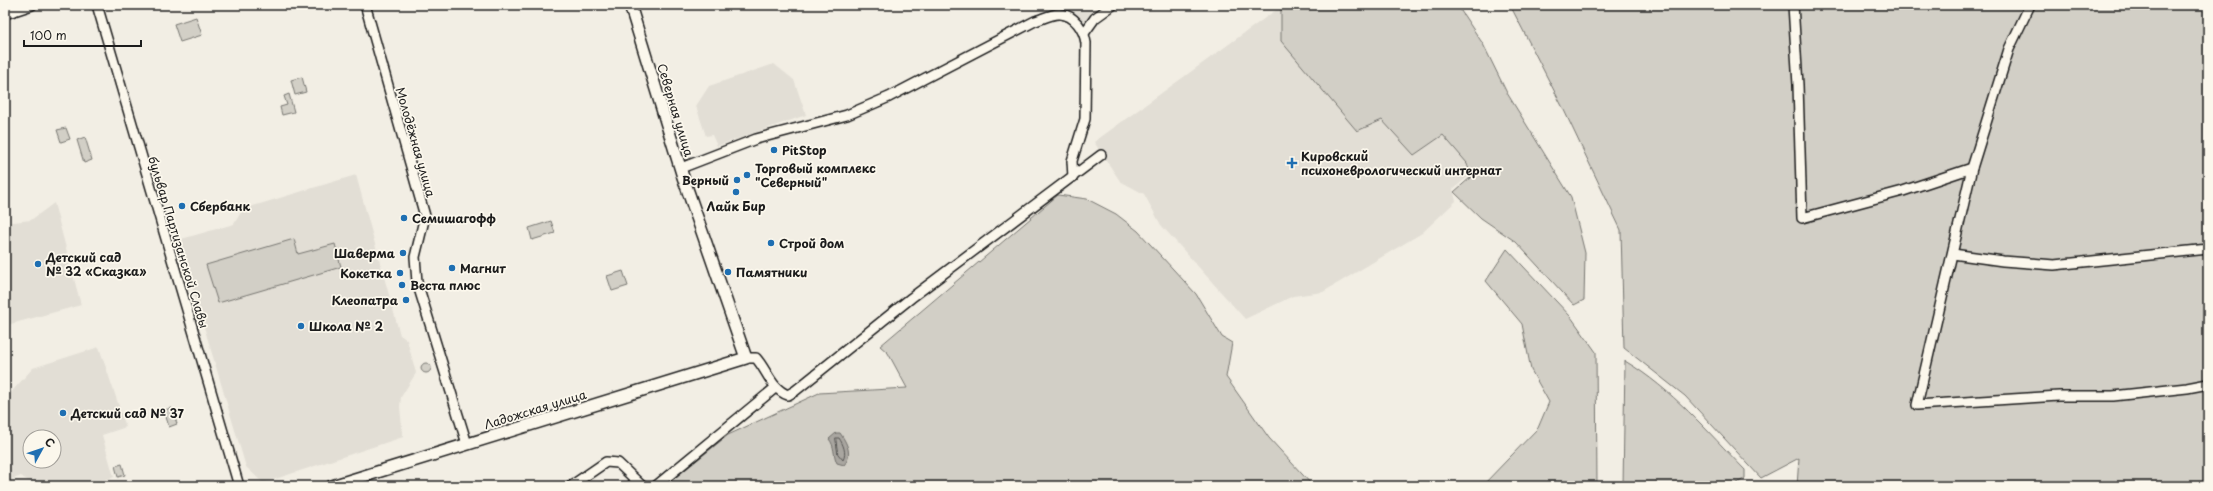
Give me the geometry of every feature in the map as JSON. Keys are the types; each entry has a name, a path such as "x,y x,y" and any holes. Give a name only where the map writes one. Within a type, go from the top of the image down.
{"street":[{"path":"5,14 32,5"},
{"name":"бульвар Партизанской Славы","path":"96,5 239,486"},
{"name":"Северная улица","path":"630,5 680,168 746,358"},
{"path":"1073,176 1072,161 1085,119 1085,32 1095,18 1113,5"},
{"path":"1793,5 1798,85 1802,218 1903,192 1972,168"},
{"path":"2030,5 2009,49 1972,168 1917,405 2059,396 2113,396 2187,388 2208,384"},
{"name":"Молодёжная улица","path":"366,8 425,216 415,257 417,282 468,444"},
{"path":"680,168 756,139 847,115 889,97 1035,21 1059,14 1070,17 1085,32"},
{"path":"746,358 756,358 764,367 775,388 788,395 795,391 911,298 1101,155"},
{"path":"1953,254 2003,261 2054,265 2208,250"},
{"name":"Ладожская улица","path":"332,486 746,358"},
{"path":"656,486 775,388"},
{"path":"571,486 606,462 618,463 642,486"}],"shaded area":[{"path":"1066,5 1114,5 1076,26"},
{"path":"1281,5 1457,5 1483,44 1507,93 1571,197 1585,253 1584,300 1574,305 1516,242 1481,218 1454,192 1471,177 1467,163 1443,135 1414,155 1382,120 1357,131 1281,41"},
{"name":"Кировский психоневрологический интернат","path":"1283,5 1425,147 1451,130 1480,167 1453,189 1456,201 1422,233 1323,292 1293,296 1245,319 1161,225 1144,194 1120,181 1094,142"},
{"path":"1510,5 2208,5 2208,486 1797,486 1799,458 1761,478 1685,396 1624,348 1621,230 1563,108"},
{"path":"196,17 202,35 180,42 174,24"},
{"path":"774,64 794,80 806,115 717,146 712,135 706,136 696,106 709,86"},
{"path":"302,77 306,92 295,95 291,80"},
{"path":"289,94 294,112 282,115 280,107 287,105 284,96"},
{"path":"66,128 70,139 61,142 57,130"},
{"path":"85,137 92,160 84,163 77,140"},
{"name":"Школа № 2","path":"356,175 400,335 407,340 416,373 401,397 400,407 403,437 263,483 246,467 178,240 234,224 243,209"},
{"path":"1058,195 1087,199 1116,214 1138,231 1196,294 1222,337 1232,343 1226,377 1269,438 1313,486 665,486 728,435 819,393 907,388 888,353 880,346"},
{"name":"Детский сад № 32 «Сказка»","path":"54,203 81,305 7,325 5,318 5,223 31,220"},
{"path":"551,221 555,233 532,240 529,228"},
{"path":"294,239 298,254 335,244 341,267 218,303 206,265"},
{"path":"1507,249 1571,317 1596,352 1597,486 1482,486 1538,428 1549,402 1531,370 1522,324 1486,281"},
{"path":"623,271 628,286 612,291 607,276"},
{"name":"Детский сад № 37","path":"99,347 126,427 102,435 114,477 87,486 36,486 21,476 5,482 5,399 33,368"},
{"path":"1625,361 1658,384 1688,411 1745,470 1745,478 1733,486 1623,486"},
{"path":"426,363 431,368 426,373 421,368"},
{"path":"172,408 177,424 169,427 164,410"},
{"path":"122,464 125,475 118,477 115,466"},
{"path":"402,480 404,486 384,486"}],"water":[{"path":"836,433 840,433 845,441 849,453 847,461 844,465 837,463 829,439"}],"place":[{"name":"PitStop","path":"774,150"},
{"name":"Кировский психоневрологический интернат","path":"1292,163"},
{"name":"Торговый комплекс \"Северный\"","path":"747,175"},
{"name":"Верный","path":"737,180"},
{"name":"Лайк Бир","path":"736,192"},
{"name":"Сбербанк","path":"182,206"},
{"name":"Семишагофф","path":"404,218"},
{"name":"Строй дом","path":"771,243"},
{"name":"Шаверма","path":"403,253"},
{"name":"Детский сад № 32 «Сказка»","path":"38,264"},
{"name":"Магнит","path":"452,268"},
{"name":"Памятники","path":"728,272"},
{"name":"Кокетка","path":"400,273"},
{"name":"Веста плюс","path":"402,285"},
{"name":"Клеопатра","path":"406,300"},
{"name":"Школа № 2","path":"301,326"},
{"name":"Детский сад № 37","path":"63,413"}]}
